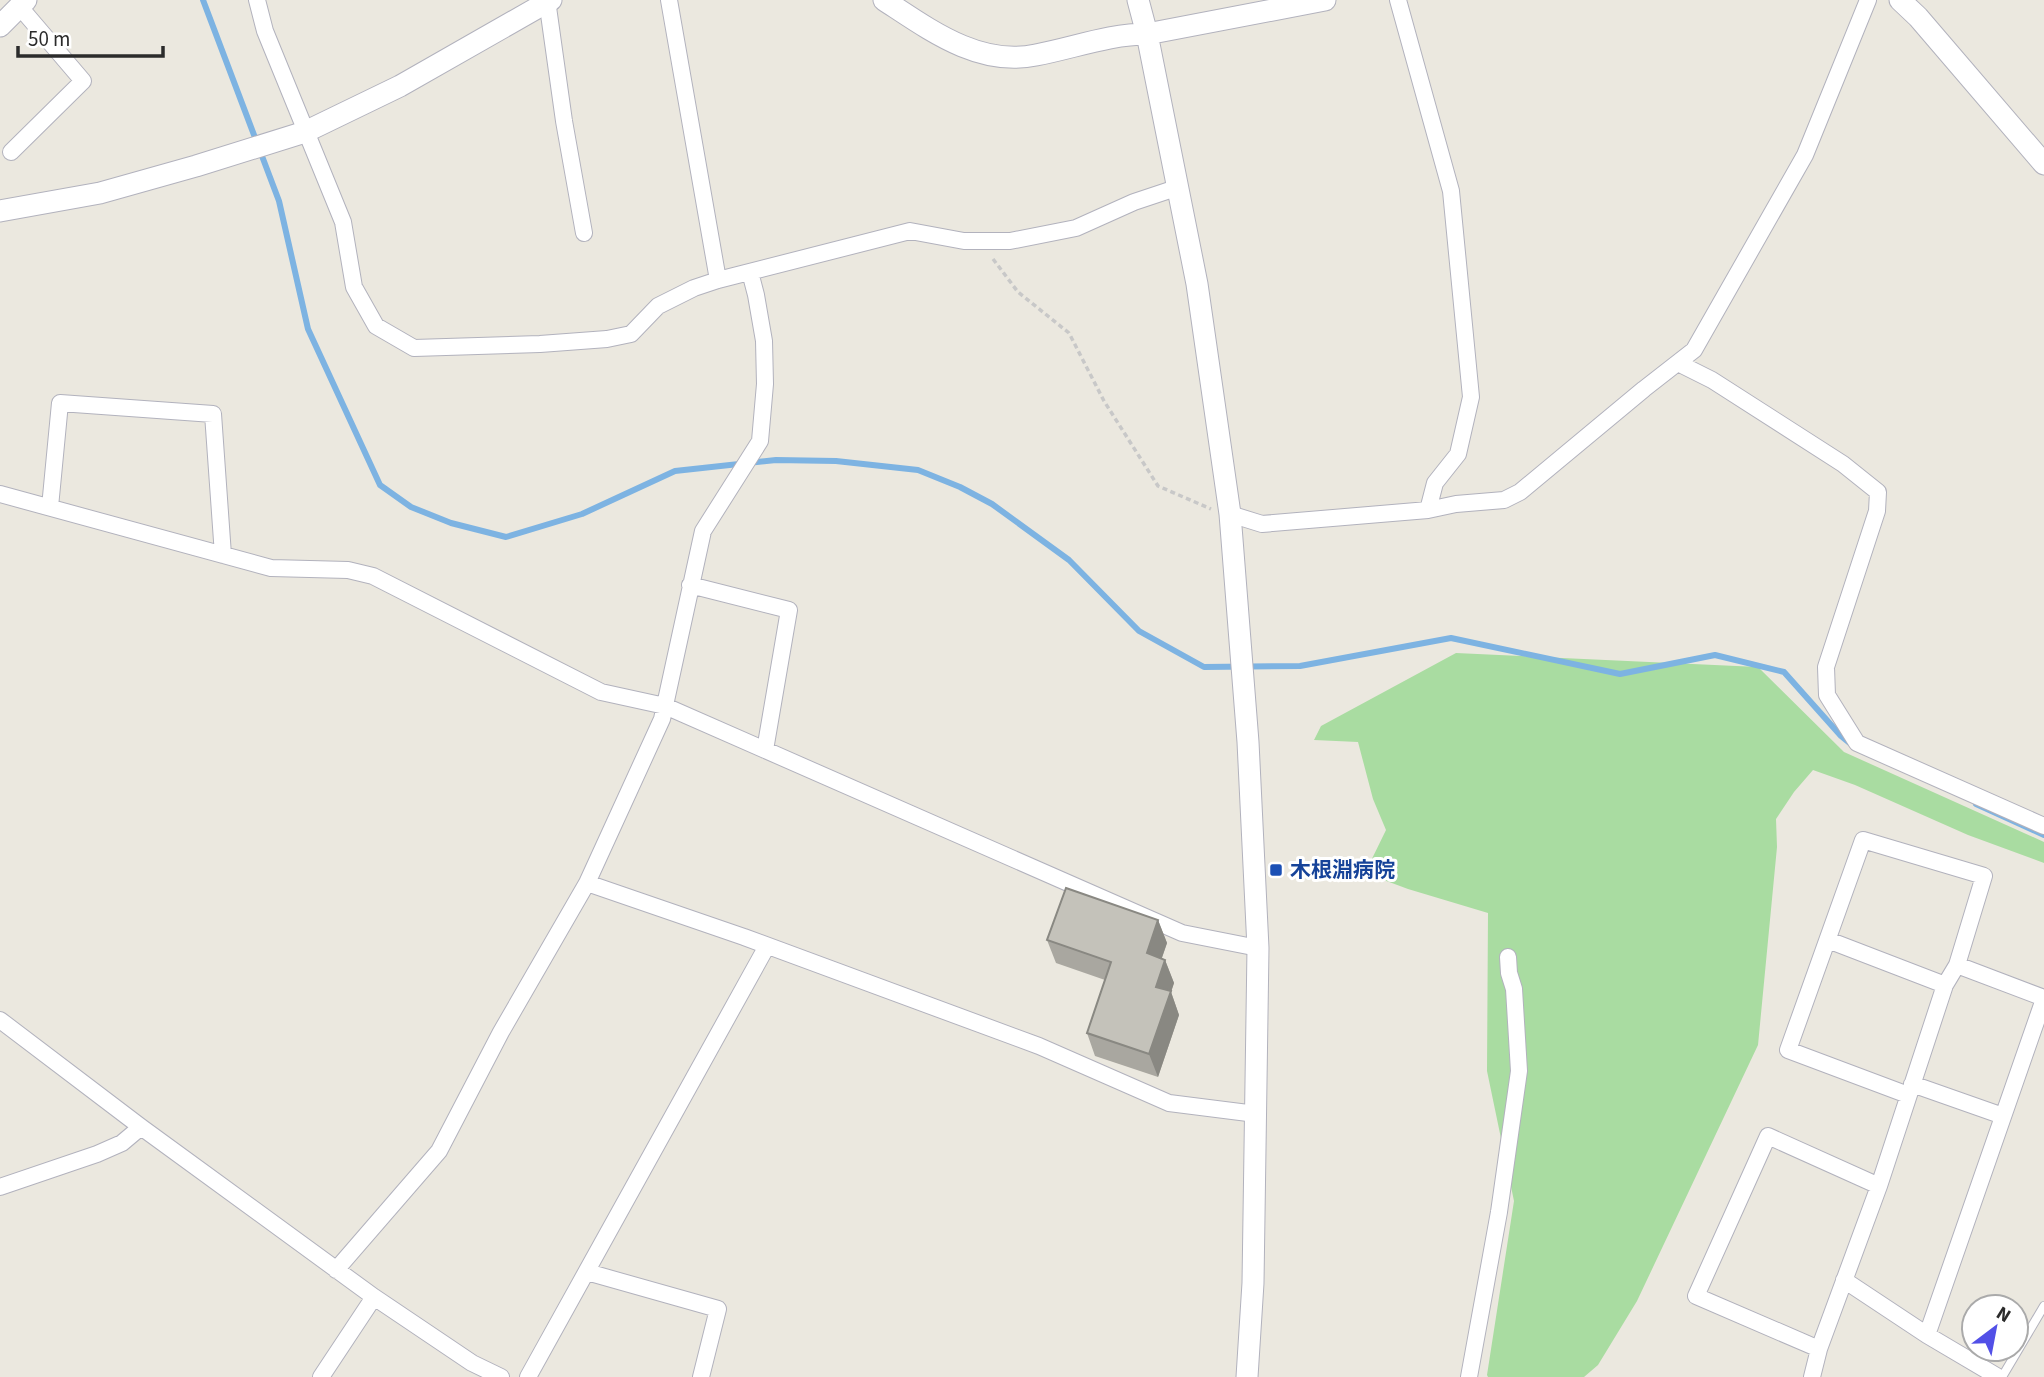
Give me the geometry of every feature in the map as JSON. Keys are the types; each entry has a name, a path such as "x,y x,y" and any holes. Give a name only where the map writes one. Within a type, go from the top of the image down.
{"street":[{"path":"257,0 265,31 343,222 354,287 376,326 414,348 540,344 607,339 631,334 658,306 694,288 718,280 910,231 964,241 1010,241 1076,228 1134,202 1178,187"},
{"path":"669,0 718,280"},
{"path":"884,0 955,44 1007,59 1034,56 1127,34 1147,34 1325,0"},
{"path":"1138,0 1197,284 1230,514 1248,742 1258,948 1253,1283 1247,1377"},
{"path":"1398,0 1451,191 1471,397 1458,454 1435,483 1428,510"},
{"path":"1230,514 1262,524 1428,510 1456,504 1504,500 1520,492 1694,350 1805,155 1868,0"},
{"path":"1900,0 1918,17 2044,164"},
{"path":"0,211 100,193 305,132 400,86 548,1 564,121 584,233"},
{"path":"0,26 22,3 83,81 11,152"},
{"path":"336,1270 439,1151 501,1032 587,883 662,719 703,531 760,441 765,384 764,341 750,272"},
{"path":"1678,363 1713,380 1843,464 1878,492 1877,511 1826,667 1827,695 1857,743 2044,826"},
{"path":"50,507 60,403 213,414 223,555"},
{"path":"0,494 271,568 348,570 373,576 601,692 665,706 1182,933 1258,948"},
{"path":"690,585 789,610 765,750"},
{"path":"1812,1377 1819,1349 1879,1185 1910,1090 1945,985 1957,965 1984,876 1863,840 1788,1050 1910,1090 2003,1116"},
{"path":"587,883 1039,1046 1170,1103 1256,1114"},
{"path":"1828,940 1945,985"},
{"path":"528,1377 767,946"},
{"path":"1469,1377 1499,1212 1519,1071 1514,989 1508,957"},
{"path":"1927,1335 2044,999 1957,965"},
{"path":"0,1020 336,1270 472,1363 501,1377"},
{"path":"0,1187 97,1154 122,1143 141,1127"},
{"path":"1819,1349 1696,1296 1768,1136 1879,1185"},
{"path":"587,1272 718,1309 701,1377"},
{"path":"1844,1280 1927,1335 2000,1377"},
{"path":"321,1377 374,1297"}],"lane":[{"path":"2000,1377 2044,1306"}],"path":[{"path":"980,241 1018,292 1069,333 1104,401 1158,486 1202,506 1230,514"}],"green space":[{"path":"1456,653 1758,667 1844,752 2044,842 2044,863 1968,835 1855,785 1813,770 1794,792 1776,819 1777,847 1758,1045 1637,1301 1598,1365 1584,1377 1487,1375 1514,1201 1487,1071 1488,913 1365,873 1386,830 1373,799 1358,742 1314,740 1321,726"}],"building":[{"path":"1066,888 1158,920 1147,953 1165,960 1156,987 1171,991 1149,1054 1087,1033 1111,962 1047,940"}],"waterway":[{"path":"203,0 279,201 308,329 380,485 411,507 451,523 506,537 582,514 675,471 776,460 836,461 918,470 992,504 1069,560 1139,631 1204,667 1300,666 1451,638 1620,674 1715,655 1784,672 1852,745"},
{"path":"1976,804 2044,835"}],"place":[{"name":"木根淵病院","path":"1276,870"}]}
